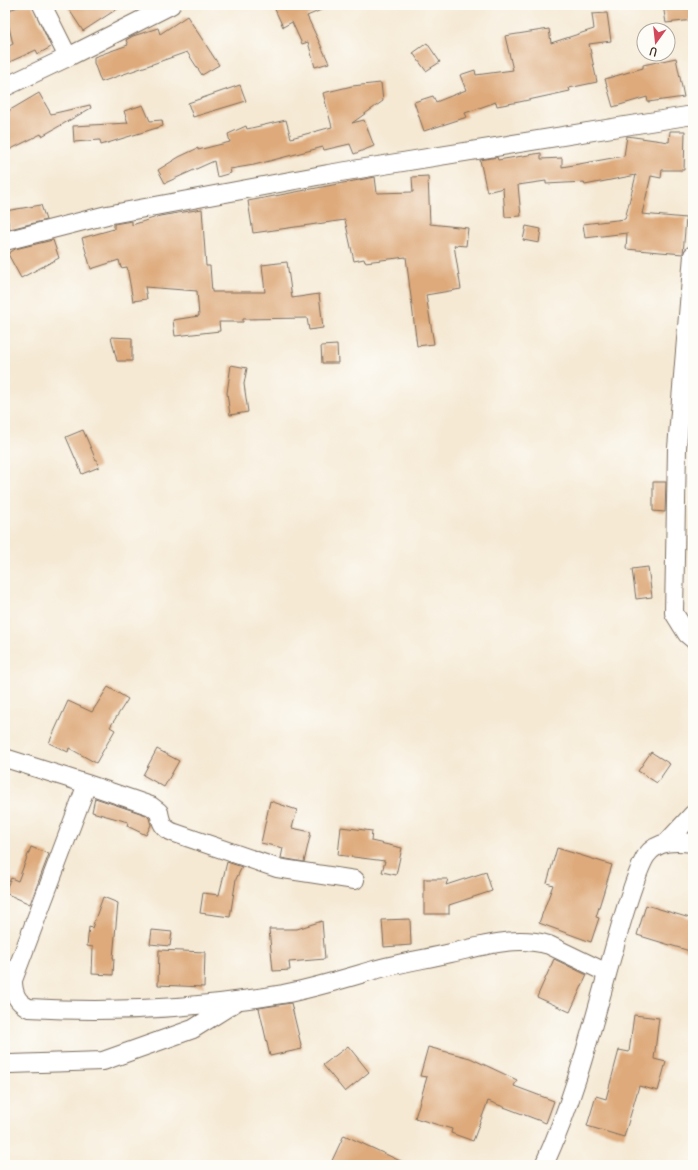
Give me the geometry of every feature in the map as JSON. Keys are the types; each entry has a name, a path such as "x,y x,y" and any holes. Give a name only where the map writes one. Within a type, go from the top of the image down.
{"street":[{"path":"42,5 68,57"},
{"path":"5,87 171,5"},
{"path":"5,241 107,215 328,174 693,115"},
{"path":"693,255 677,448 674,613 687,634 693,639"},
{"path":"5,758 88,784 155,808 159,812 160,822 164,828 175,833 277,868 355,880"},
{"path":"88,784 13,980 15,996 21,1004 29,1008 151,1008 238,1001 309,989 382,968 492,944 519,940 539,942 549,945 608,973"},
{"path":"667,842 693,814"},
{"path":"544,1165 570,1101 630,895 646,855 657,846 667,842 693,843"},
{"path":"10,1064 103,1060 192,1029 238,1001"}],"building":[{"path":"25,5 32,5 51,47 38,54 36,50 5,64 5,48 13,44 5,11"},
{"path":"66,5 123,5 83,31"},
{"path":"273,5 333,5 307,16 329,63 315,67 308,42 302,44 292,22 283,27"},
{"path":"663,5 693,5 693,20 666,22"},
{"path":"607,13 611,41 589,44 597,82 569,88 570,91 519,102 497,106 496,102 465,113 467,117 424,131 414,102 433,96 436,102 466,90 460,75 475,70 476,75 513,70 505,36 549,29 551,43 594,29 592,14"},
{"path":"187,16 219,65 202,75 187,52 101,82 94,63 94,57 128,45 126,40 133,36 158,28 160,34"},
{"path":"427,43 440,62 426,71 413,53"},
{"path":"676,58 684,97 648,102 647,97 613,107 605,79 643,68 643,65 657,62 676,62"},
{"path":"381,83 383,101 352,123 364,120 374,146 354,154 350,144 324,150 323,147 254,165 230,169 231,173 217,177 214,161 165,183 158,170 179,157 198,148 198,150 230,142 228,134 246,126 247,129 286,120 291,138 332,127 323,93 352,86"},
{"path":"240,85 246,101 193,117 188,103"},
{"path":"39,93 51,114 90,105 91,108 42,136 41,134 5,152 5,113"},
{"path":"143,105 150,121 162,120 163,126 101,145 100,140 74,142 73,126 128,123 124,111"},
{"path":"670,131 685,131 684,170 662,170 661,178 651,176 642,214 686,218 683,254 626,249 627,233 585,238 583,224 625,219 636,175 585,185 584,182 546,184 546,181 518,185 521,216 505,217 503,188 487,192 480,160 497,157 498,160 541,153 541,159 562,158 562,167 624,156 627,136 669,142"},
{"path":"428,176 430,224 468,228 466,246 454,245 461,289 426,295 434,344 417,346 406,257 365,262 364,259 354,261 345,220 253,233 248,201 375,177 377,193 413,192 412,177"},
{"path":"41,205 46,220 10,229 5,211"},
{"path":"202,209 206,266 210,266 212,292 265,292 262,265 287,262 292,298 319,294 323,328 309,330 307,318 243,319 243,322 219,322 220,331 175,336 173,320 199,316 197,291 145,287 147,299 133,301 127,267 121,268 119,260 91,269 82,238 114,229 114,224 132,221 132,225 160,216"},
{"path":"526,226 541,229 539,243 523,240"},
{"path":"53,240 59,258 21,278 8,254 15,249"},
{"path":"111,337 132,338 132,361 117,361"},
{"path":"337,345 338,363 322,363 321,346"},
{"path":"231,365 247,368 244,384 248,412 230,415 227,393"},
{"path":"83,430 99,467 82,474 66,437"},
{"path":"653,482 666,482 665,512 653,511"},
{"path":"648,567 652,597 636,599 632,569"},
{"path":"108,687 128,699 110,727 115,730 96,763 69,748 68,752 49,743 68,701 92,712"},
{"path":"157,749 179,761 164,787 143,775"},
{"path":"651,752 670,764 657,783 638,771"},
{"path":"95,798 146,815 149,818 151,825 146,835 127,826 128,822 92,812"},
{"path":"270,801 297,810 292,828 311,832 304,862 281,858 283,848 261,843"},
{"path":"341,827 372,831 371,841 402,848 396,875 382,872 385,861 338,855"},
{"path":"31,847 49,854 30,904 5,893 5,891 11,878 18,881"},
{"path":"557,848 612,865 596,917 599,918 591,942 539,923 553,885 547,883"},
{"path":"227,862 242,867 236,879 230,917 200,913 203,893 219,895"},
{"path":"486,872 492,891 449,905 449,914 424,914 424,879 448,879 446,885"},
{"path":"103,897 118,903 113,975 92,974 93,947 87,946 89,927 92,928"},
{"path":"646,905 693,919 693,952 637,935"},
{"path":"410,919 411,945 384,947 382,920"},
{"path":"322,921 325,959 289,962 290,970 273,971 269,929 297,929"},
{"path":"152,930 172,932 170,946 150,944"},
{"path":"159,950 205,952 204,987 158,985"},
{"path":"554,959 587,975 570,1012 537,997"},
{"path":"291,1003 302,1049 270,1056 259,1008"},
{"path":"634,1015 659,1018 654,1059 666,1062 658,1091 639,1086 624,1137 587,1126 596,1096 606,1099 619,1050 629,1052"},
{"path":"348,1046 369,1072 345,1092 323,1065"},
{"path":"428,1047 470,1058 517,1080 514,1086 554,1101 546,1123 488,1101 473,1141 451,1133 452,1129 415,1118 427,1077 420,1076"},
{"path":"344,1135 409,1165 330,1165"}]}
